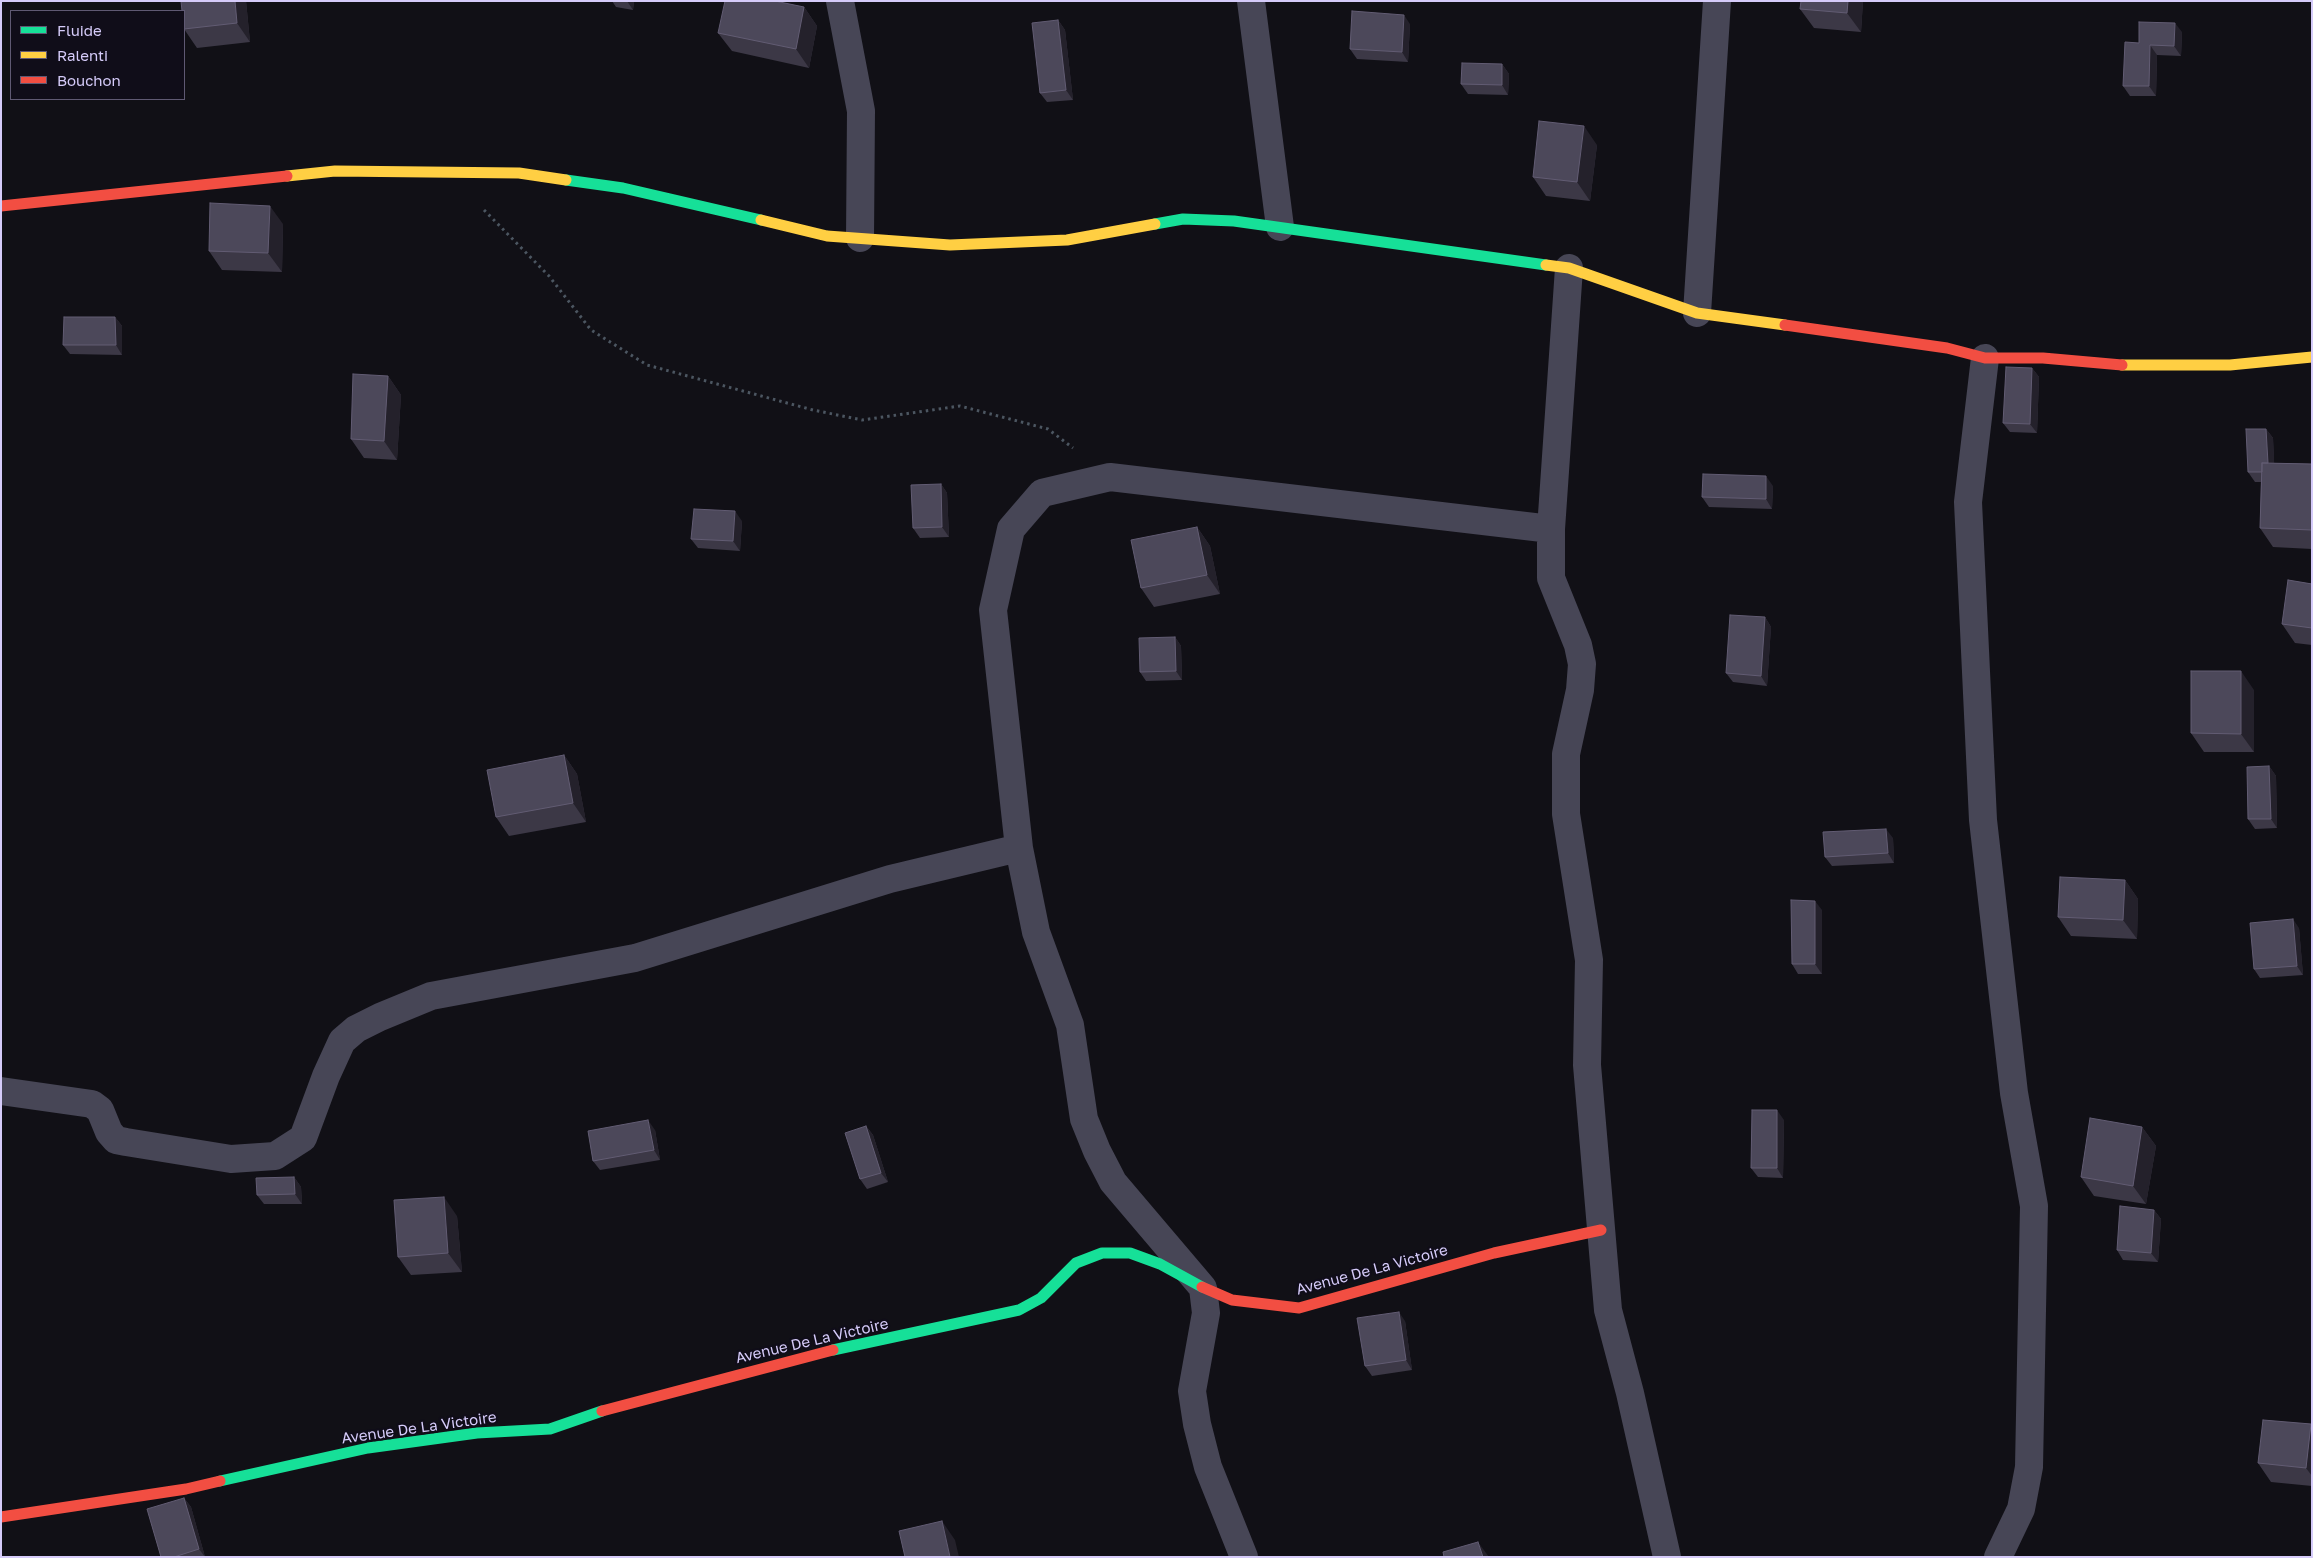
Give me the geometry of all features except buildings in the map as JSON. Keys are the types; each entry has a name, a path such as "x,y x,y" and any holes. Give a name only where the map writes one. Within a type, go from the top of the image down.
{"street":[{"path":"840,1 861,111 860,238"},
{"path":"1251,1 1280,227"},
{"path":"1696,313 1717,1"},
{"path":"1,206 335,172 519,172 623,188 827,236 950,245 1067,240 1183,218 1234,221 1569,268 1696,313 1947,348 1985,358 2043,358 2116,365 2230,365 2312,357"},
{"path":"1569,268 1551,529 1551,578 1578,646 1582,664 1580,690 1566,754 1566,814 1589,960 1587,1065 1608,1310 1630,1392 1667,1557"},
{"path":"1985,358 1968,502 1983,820 2014,1092 2034,1206 2029,1467 2021,1509 1998,1557"},
{"path":"1244,1557 1208,1467 1197,1424 1192,1391 1206,1313 1203,1288 1113,1182 1097,1152 1084,1119 1070,1026 1036,932 1019,848 993,610 1011,529 1042,493 1110,476 1551,529"},
{"path":"1,1091 92,1104 100,1110 109,1132 116,1140 231,1159 275,1156 303,1138 326,1076 342,1041 356,1029 380,1017 431,996 635,958 890,880 1019,848"},
{"name":"Avenue De La Victoire","path":"1,1517 186,1489 368,1448 477,1433 550,1429 624,1404 799,1357 1019,1310 1041,1298 1076,1263 1102,1253 1130,1253 1160,1264 1203,1288 1232,1300 1299,1308 1494,1253 1601,1230"}],"path":[{"path":"483,209 549,276 591,330 647,365 813,410 862,420 960,406 1048,429 1110,476"}],"traffic: fast":[{"path":"566,180 623,188 761,220"},
{"path":"1155,224 1183,219 1234,221 1546,265"},
{"path":"833,1350 1019,1310 1041,1298 1076,1263 1102,1253 1130,1253 1160,1264 1202,1287"},
{"path":"220,1481 368,1448 477,1433 550,1429 602,1411"}],"traffic: slow":[{"path":"287,176 335,171 519,173 566,180"},
{"path":"761,220 827,236 950,245 1067,240 1155,224"},
{"path":"1546,265 1569,268 1697,313 1785,325"},
{"path":"2122,365 2230,365 2312,357"}],"traffic: jam":[{"path":"1,206 287,176"},
{"path":"1785,325 1947,348 1985,358 2043,358 2122,365"},
{"path":"1202,1287 1232,1300 1299,1308 1494,1253 1601,1230"},
{"path":"602,1411 833,1350"},
{"path":"1,1517 186,1489 220,1481"}]}
